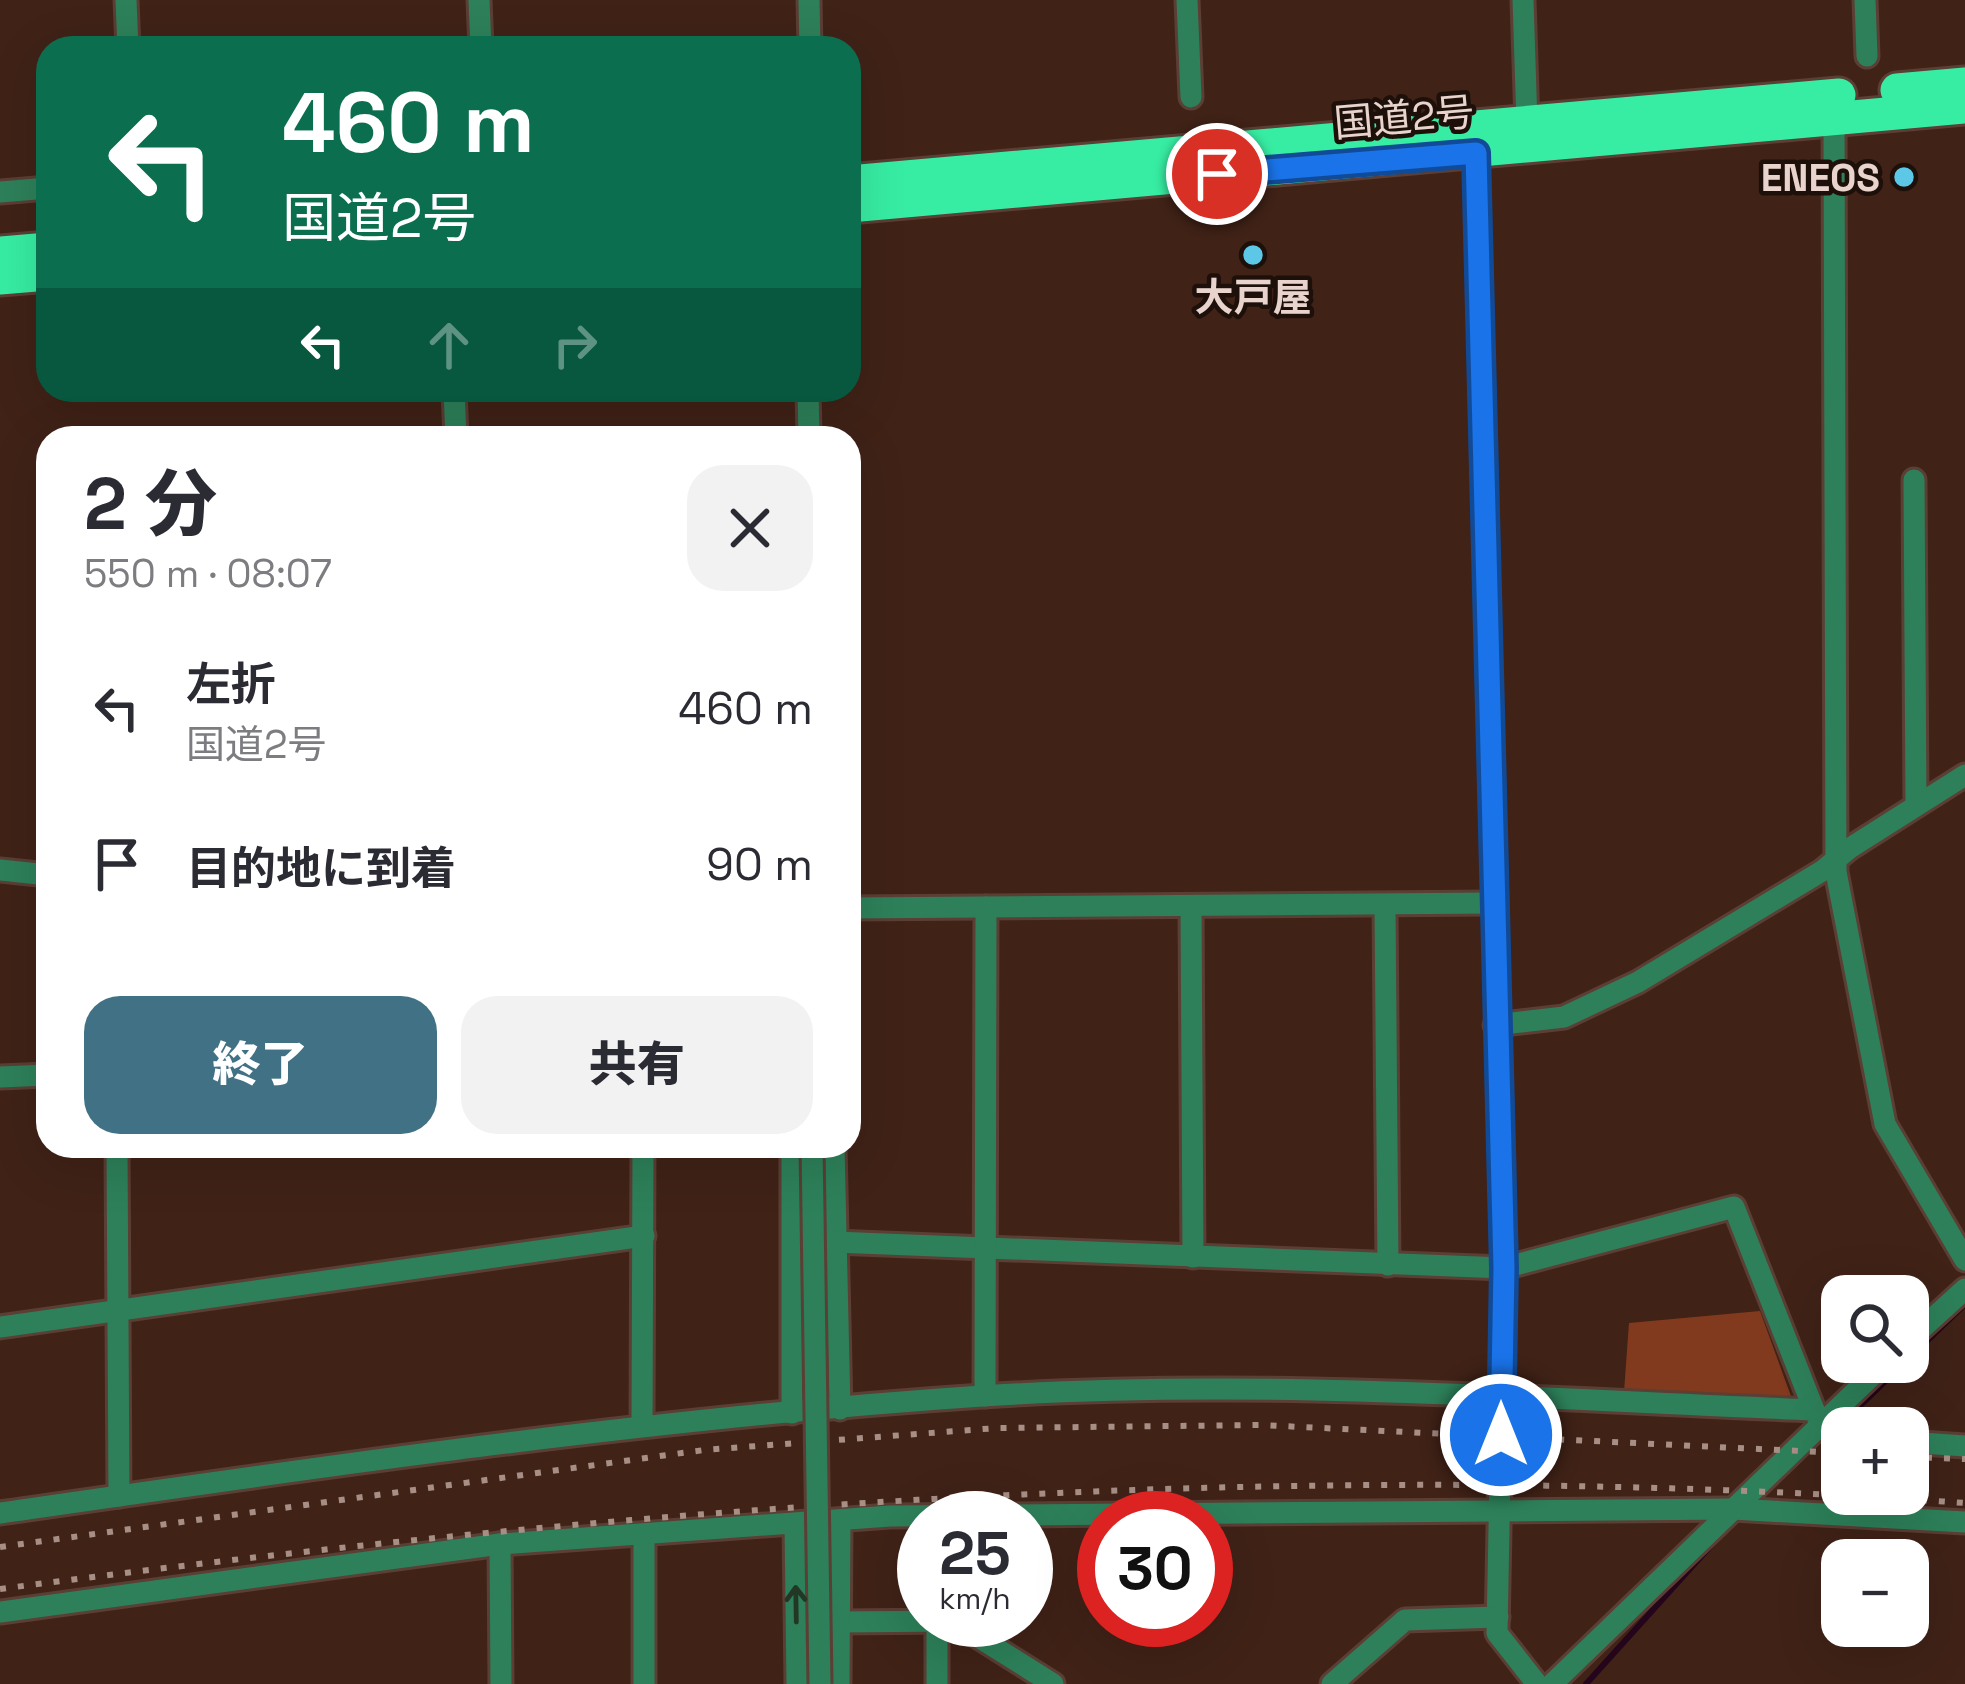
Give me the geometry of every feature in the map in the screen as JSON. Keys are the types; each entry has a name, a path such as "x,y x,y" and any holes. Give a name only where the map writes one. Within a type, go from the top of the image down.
{"highway":[{"name":"国道2号","path":"861,205 1476,140 1527,124 1965,84"},
{"name":"国道2号","path":"861,181 1965,107"},
{"path":"0,253 36,250"},
{"path":"0,278 36,275"}],"street":[{"path":"126,0 128,36"},
{"path":"479,0 480,36"},
{"path":"809,0 810,36"},
{"path":"1186,0 1191,97"},
{"path":"1523,0 1527,124"},
{"path":"1865,0 1867,56"},
{"path":"1834,119 1836,859 1886,1124 1965,1260"},
{"path":"1476,140 1504,1268 1497,1633 1538,1684"},
{"path":"0,192 36,189"},
{"path":"1914,480 1916,805"},
{"path":"1495,1025 1564,1017 1638,982 1822,871 1965,775"},
{"path":"0,869 36,873"},
{"path":"861,908 1492,903"},
{"path":"1385,905 1388,1265"},
{"path":"1191,906 1193,1257"},
{"path":"985,1396 986,907"},
{"path":"0,1077 36,1076"},
{"path":"116,1158 119,1496"},
{"path":"642,1426 644,1158"},
{"path":"791,1158 792,1413"},
{"path":"812,1158 820,1684"},
{"path":"834,1158 839,1409"},
{"path":"834,1242 1504,1268 1735,1207 1821,1420"},
{"path":"0,1327 644,1236"},
{"path":"1929,1321 1965,1288"},
{"path":"1552,1684 1733,1509 1818,1418 1860,1383"},
{"path":"0,1513 642,1426 985,1396 1242,1390 1501,1398 1818,1418"},
{"path":"1929,1443 1965,1446"},
{"path":"0,1612 500,1544 890,1516 1733,1509 1965,1522"},
{"path":"839,1684 840,1520"},
{"path":"795,1524 797,1684"},
{"path":"644,1534 644,1684"},
{"path":"500,1544 501,1684"},
{"path":"1332,1684 1405,1620 1498,1617"},
{"path":"839,1622 897,1621"},
{"path":"937,1647 937,1684"},
{"path":"994,1647 1053,1684"}],"shaded area":[{"path":"1760,1311 1792,1399 1624,1392 1629,1323"}],"waterway":[{"path":"1929,1339 1965,1304"},
{"path":"1859,1407 1883,1383"},
{"path":"1586,1684 1716,1540"}],"railway":[{"path":"0,1547 704,1450 997,1428 1260,1425 1821,1452"},
{"path":"1929,1458 1965,1459"},
{"path":"0,1589 488,1533 980,1496 1473,1485 1719,1490 1965,1503"}],"place":[{"name":"ENEOS","path":"1904,177"},
{"name":"大戸屋","path":"1253,255"}],"route":[{"path":"1217,174 1476,153 1504,1268 1501,1435"}]}
